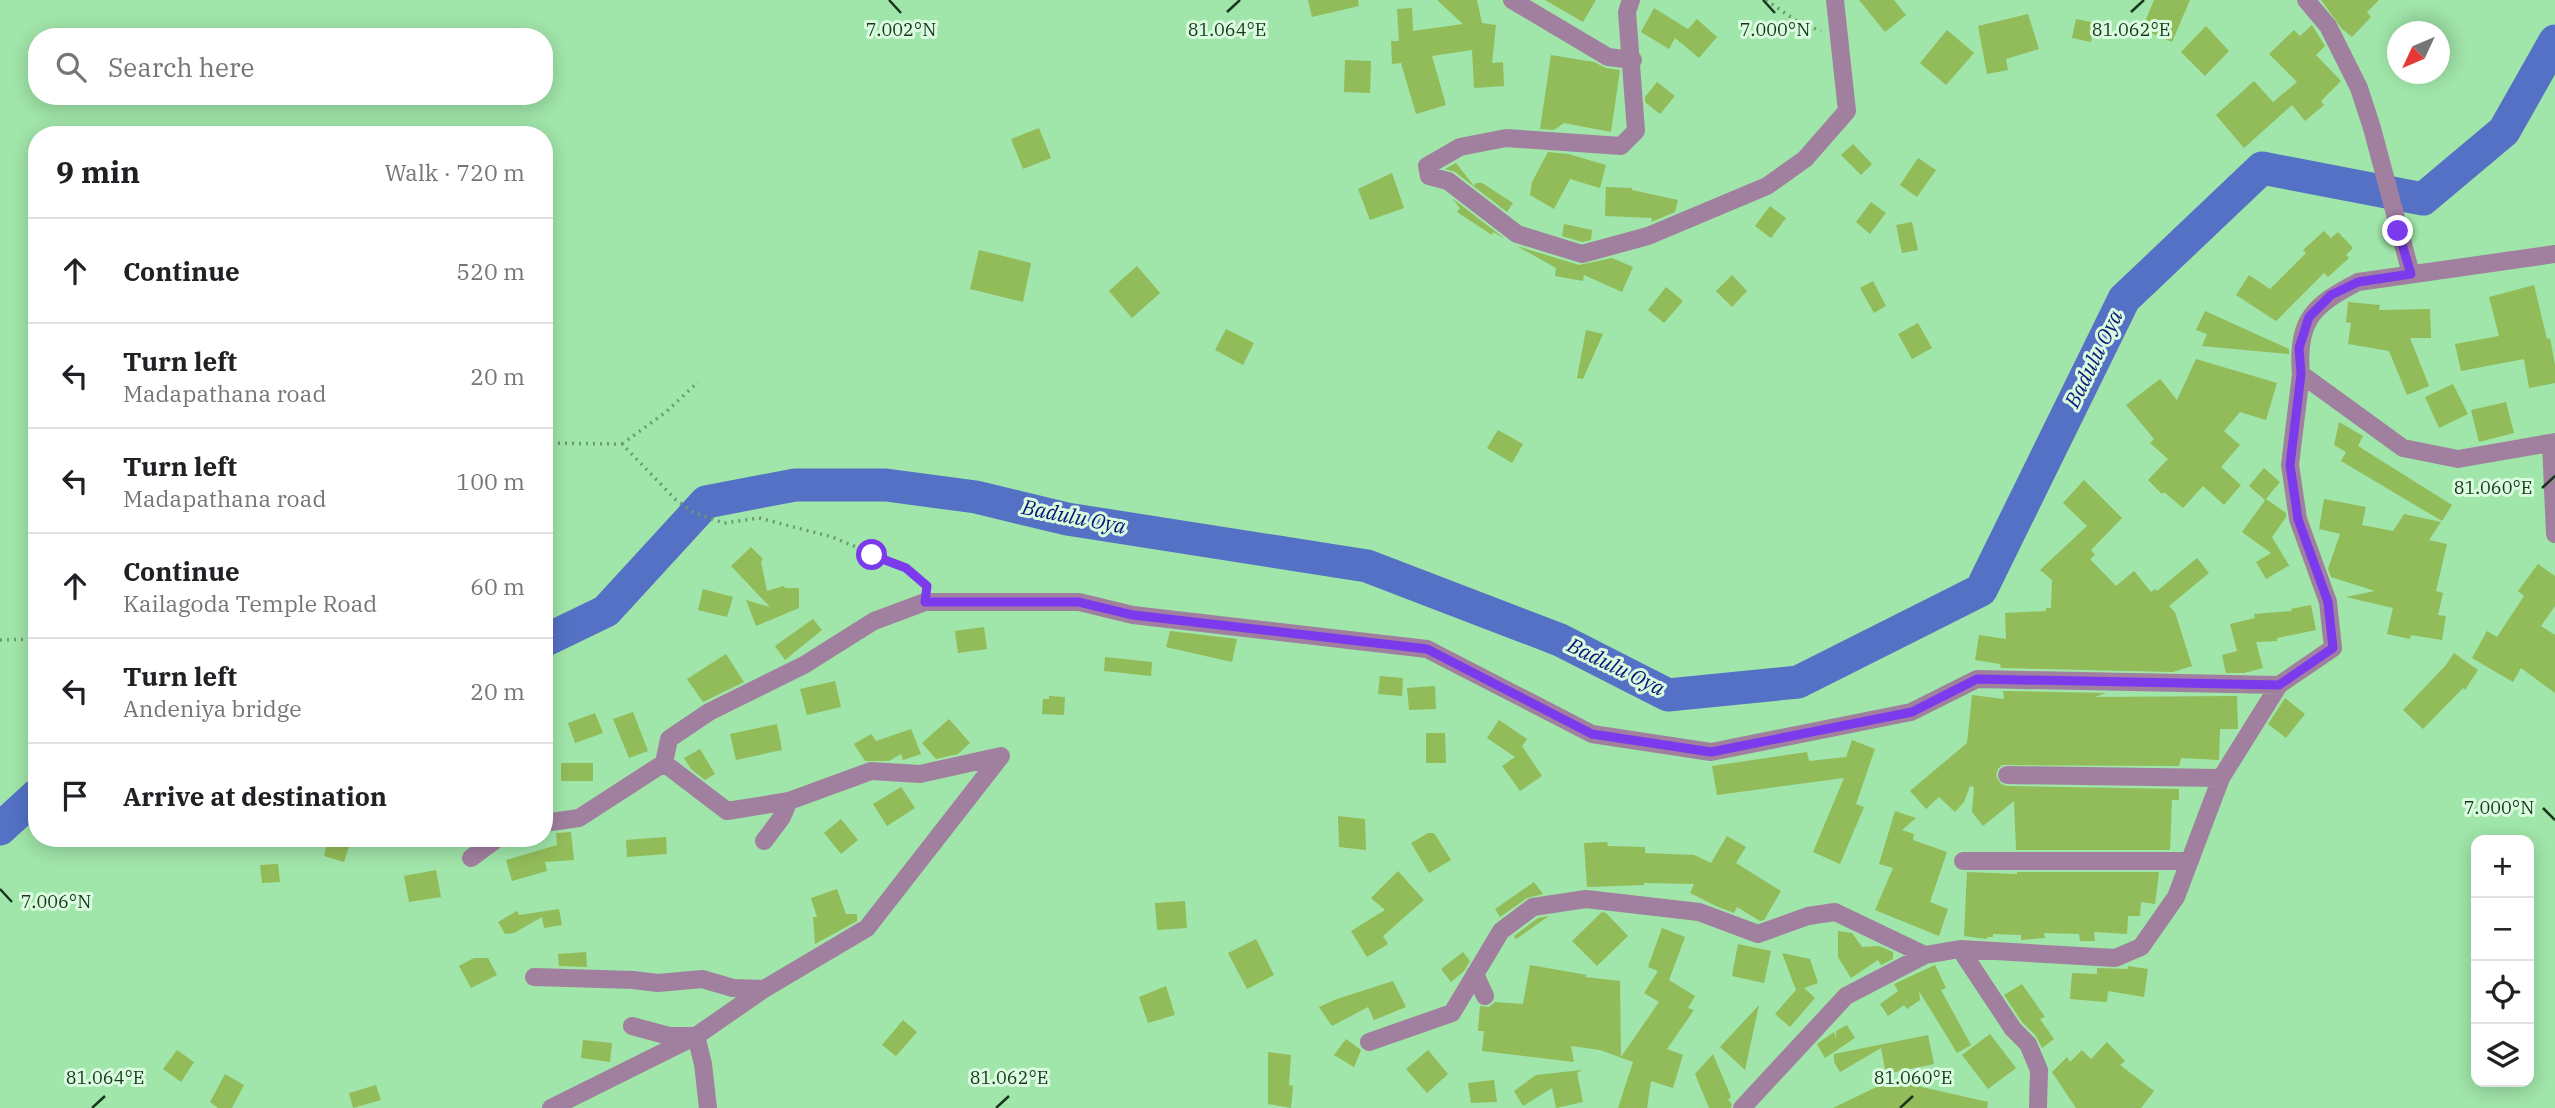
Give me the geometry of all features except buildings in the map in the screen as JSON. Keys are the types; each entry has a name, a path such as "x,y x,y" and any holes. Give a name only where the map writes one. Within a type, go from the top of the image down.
{"street":[{"path":"1512,0 1608,57 1633,60"},
{"path":"1631,0 1627,12 1633,60 1636,131 1621,146 1506,138 1460,148 1427,166 1429,176 1448,181 1517,234 1582,254 1648,236 1767,186 1805,159 1847,111 1835,0"},
{"path":"2306,0 2328,26 2358,88 2372,128 2411,274"},
{"path":"1742,1108 1846,996 1925,954 1960,949 2115,958 2141,947 2176,897 2221,778 2279,685 2333,648 2328,602 2298,519 2290,465 2301,374 2299,348 2309,317 2331,295 2358,282 2555,254"},
{"path":"2301,374 2403,448 2458,459 2553,443 2555,534"},
{"path":"553,822 579,818 664,763 669,739 709,712 804,665 874,621 925,602 1079,602 1133,615 1427,649 1592,734 1711,752 1912,712 1977,679 2279,685"},
{"path":"551,1108 696,1036 764,989 867,928 1001,756 920,774 871,772 789,801 727,811 664,763"},
{"path":"2007,775 2221,778"},
{"path":"764,841 782,817 789,801"},
{"path":"471,858 486,847"},
{"path":"1963,861 2190,861"},
{"path":"1369,1042 1452,1013 1502,931 1533,907 1586,899 1699,912 1758,934 1808,916 1835,912 1925,954"},
{"path":"1960,949 2013,1029 2028,1044 2039,1070 2036,1107"},
{"path":"1475,974 1485,996"},
{"path":"534,977 658,983 702,979 733,988 764,989"},
{"path":"632,1026 669,1036 696,1036"},
{"path":"696,1036 708,1108"}],"path":[{"path":"1766,0 1798,22 1840,38"},
{"path":"553,443 622,444 666,412 698,382"},
{"path":"622,444 677,500 695,513 724,523 760,518 832,537 906,568 927,586 925,602"},
{"path":"0,640 28,639"}],"waterway":[{"name":"Badulu Oya","path":"553,637 606,611 706,502 795,485 886,485 976,497 1067,519 1367,566 1560,640 1668,695 1798,682 1981,590 2124,299 2262,168 2423,199 2504,131 2555,41"},
{"name":"Badulu Oya","path":"0,829 28,803"}],"route":[{"path":"872,555 906,568 927,586 925,602 1079,602 1133,615 1427,649 1592,734 1711,752 1912,712 1977,679 2279,685 2333,648 2328,602 2298,519 2290,465 2301,374 2299,348 2309,317 2331,295 2358,282 2411,274 2398,231"}]}
